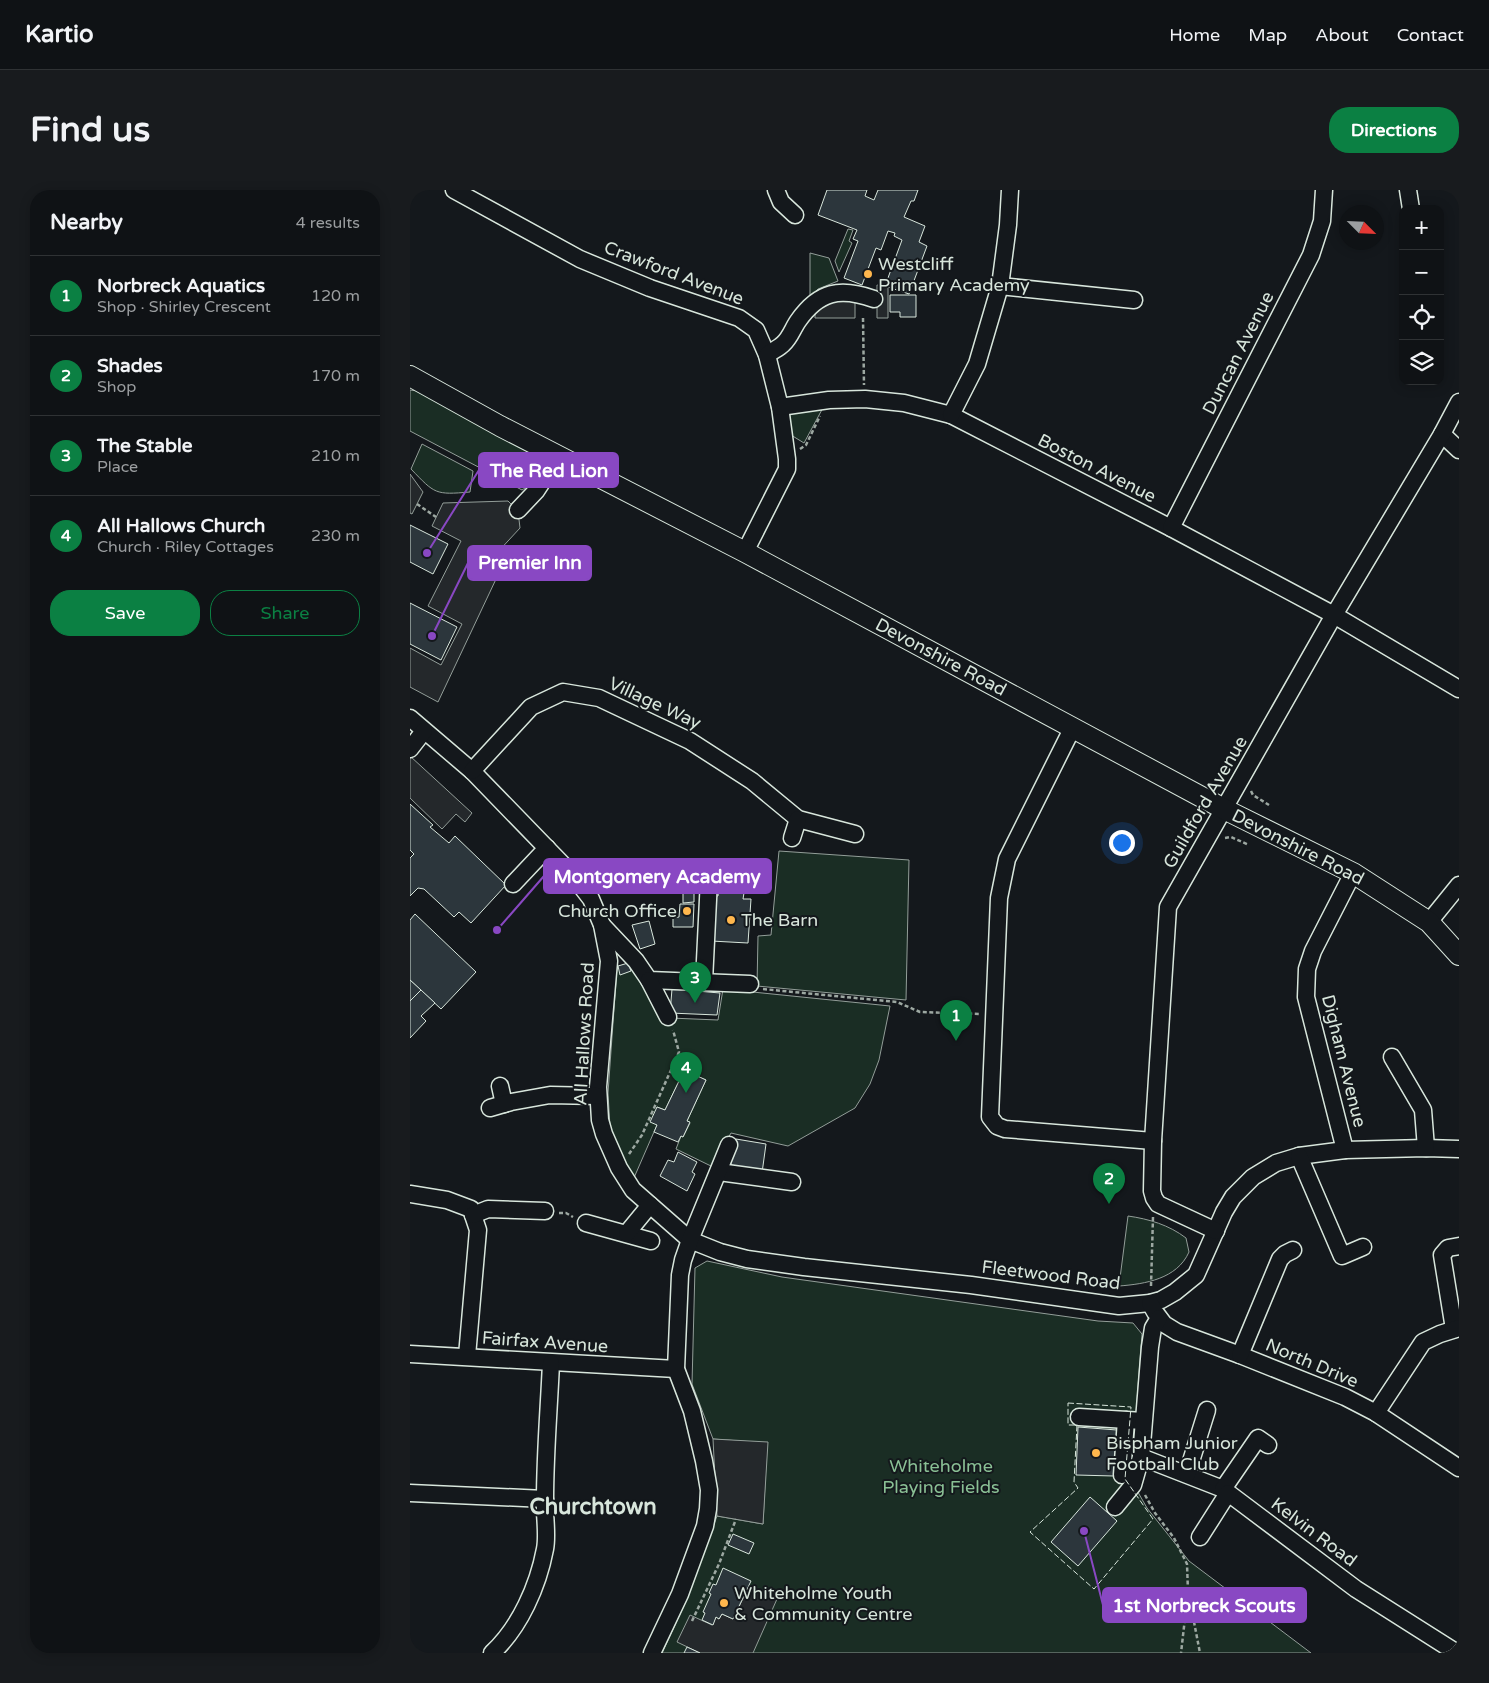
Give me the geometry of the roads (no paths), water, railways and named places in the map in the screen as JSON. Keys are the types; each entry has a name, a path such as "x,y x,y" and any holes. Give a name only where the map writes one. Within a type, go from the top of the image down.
{"main road":[{"name":"Devonshire Road","path":"410,376 500,426 745,552 1224,809 1353,873 1429,922 1459,955"}],"street":[{"name":"Crawford Avenue","path":"454,190 580,259 650,288 739,318 756,330 767,355 780,407 787,469 745,552"},
{"path":"776,190 781,202 795,215"},
{"path":"951,415 977,364 1000,286 1008,225 1010,190"},
{"name":"Duncan Avenue","path":"1171,528 1311,255 1322,221 1324,190"},
{"path":"1408,190 1410,205"},
{"path":"1000,286 1134,300"},
{"path":"767,355 784,343 799,320 815,301 832,293 848,292 874,299"},
{"name":"Boston Avenue","path":"780,407 829,400 865,399 904,403 951,415 1171,528 1334,615 1459,689"},
{"name":"Guildford Avenue","path":"1216,1231 1158,1204 1154,1198 1151,1184 1168,907 1334,615 1442,434 1459,402"},
{"path":"1442,434 1459,450"},
{"path":"518,510 536,491 559,456"},
{"name":"Village Way","path":"472,771 532,707 563,692 599,698 690,741 752,782 798,819 855,834"},
{"name":"All Hallows Road","path":"410,718 472,771 571,873 591,899 602,925 609,961 598,1096 600,1120 604,1134 619,1168 633,1190 690,1240"},
{"path":"1073,728 1007,860 999,898 990,1117 997,1126 1005,1129 1153,1140"},
{"path":"410,749 424,731"},
{"path":"792,838 798,819"},
{"path":"513,884 547,848"},
{"name":"Digham Avenue","path":"1345,1150 1306,997 1307,969 1313,951 1353,873"},
{"path":"704,981 709,879"},
{"path":"1429,922 1459,885"},
{"path":"602,925 636,961 649,980 668,1017"},
{"path":"649,980 750,984"},
{"path":"1392,1057 1423,1110 1426,1148"},
{"path":"500,1086 497,1106 550,1095 598,1096"},
{"path":"652,1653 680,1594 699,1544 708,1509 709,1490 704,1461 692,1411 676,1369 680,1275 682,1260 729,1145"},
{"name":"Fleetwood Road","path":"690,1240 720,1252 747,1259 804,1267 971,1285 1119,1306 1150,1303 1161,1300 1176,1292 1196,1275 1224,1212 1233,1198 1243,1186 1268,1167 1299,1156 1345,1150 1459,1149"},
{"path":"1299,1156 1336,1260 1363,1247"},
{"path":"719,1172 792,1182"},
{"path":"410,1194 448,1200 471,1209 478,1230 467,1356"},
{"path":"627,1233 650,1205"},
{"path":"473,1215 488,1208 540,1207"},
{"path":"586,1223 652,1241"},
{"path":"1376,1413 1423,1342 1456,1329 1442,1255 1448,1248 1459,1246"},
{"path":"1240,1355 1280,1258 1293,1250"},
{"name":"North Drive","path":"1150,1303 1164,1324 1177,1332 1345,1397 1376,1413 1459,1468"},
{"path":"1129,1476 1141,1457 1150,1347 1153,1328 1159,1318"},
{"name":"Fairfax Avenue","path":"410,1354 676,1369"},
{"path":"492,1653 503,1643 521,1614 534,1586 545,1548 545,1499 551,1363"},
{"path":"1187,1474 1207,1410"},
{"path":"1079,1416 1143,1421"},
{"path":"1115,1507 1133,1485 1129,1476 1126,1420"},
{"path":"1200,1537 1225,1491 1258,1438 1268,1445"},
{"name":"Kelvin Road","path":"1141,1457 1187,1474 1225,1491 1356,1588 1457,1653"},
{"path":"410,1493 545,1499"}],"place":[{"name":"Westcliff Primary Academy","path":"868,274"},
{"name":"The Red Lion","path":"427,553"},
{"name":"Premier Inn","path":"432,636"},
{"name":"Church Office","path":"687,911"},
{"name":"The Barn","path":"731,920"},
{"name":"Montgomery Academy","path":"497,930"},
{"name":"The Stable","path":"695,1003"},
{"name":"Norbreck Aquatics","path":"956,1041"},
{"name":"All Hallows Church","path":"686,1093"},
{"name":"Shades","path":"1109,1204"},
{"name":"Bispham Junior Football Club","path":"1096,1453"},
{"name":"1st Norbreck Scouts","path":"1084,1531"},
{"name":"Whiteholme Youth & Community Centre","path":"724,1603"}],"district":[{"name":"Churchtown","path":"593,1507"}],"park label":[{"name":"Whiteholme Playing Fields","path":"941,1476"}]}
